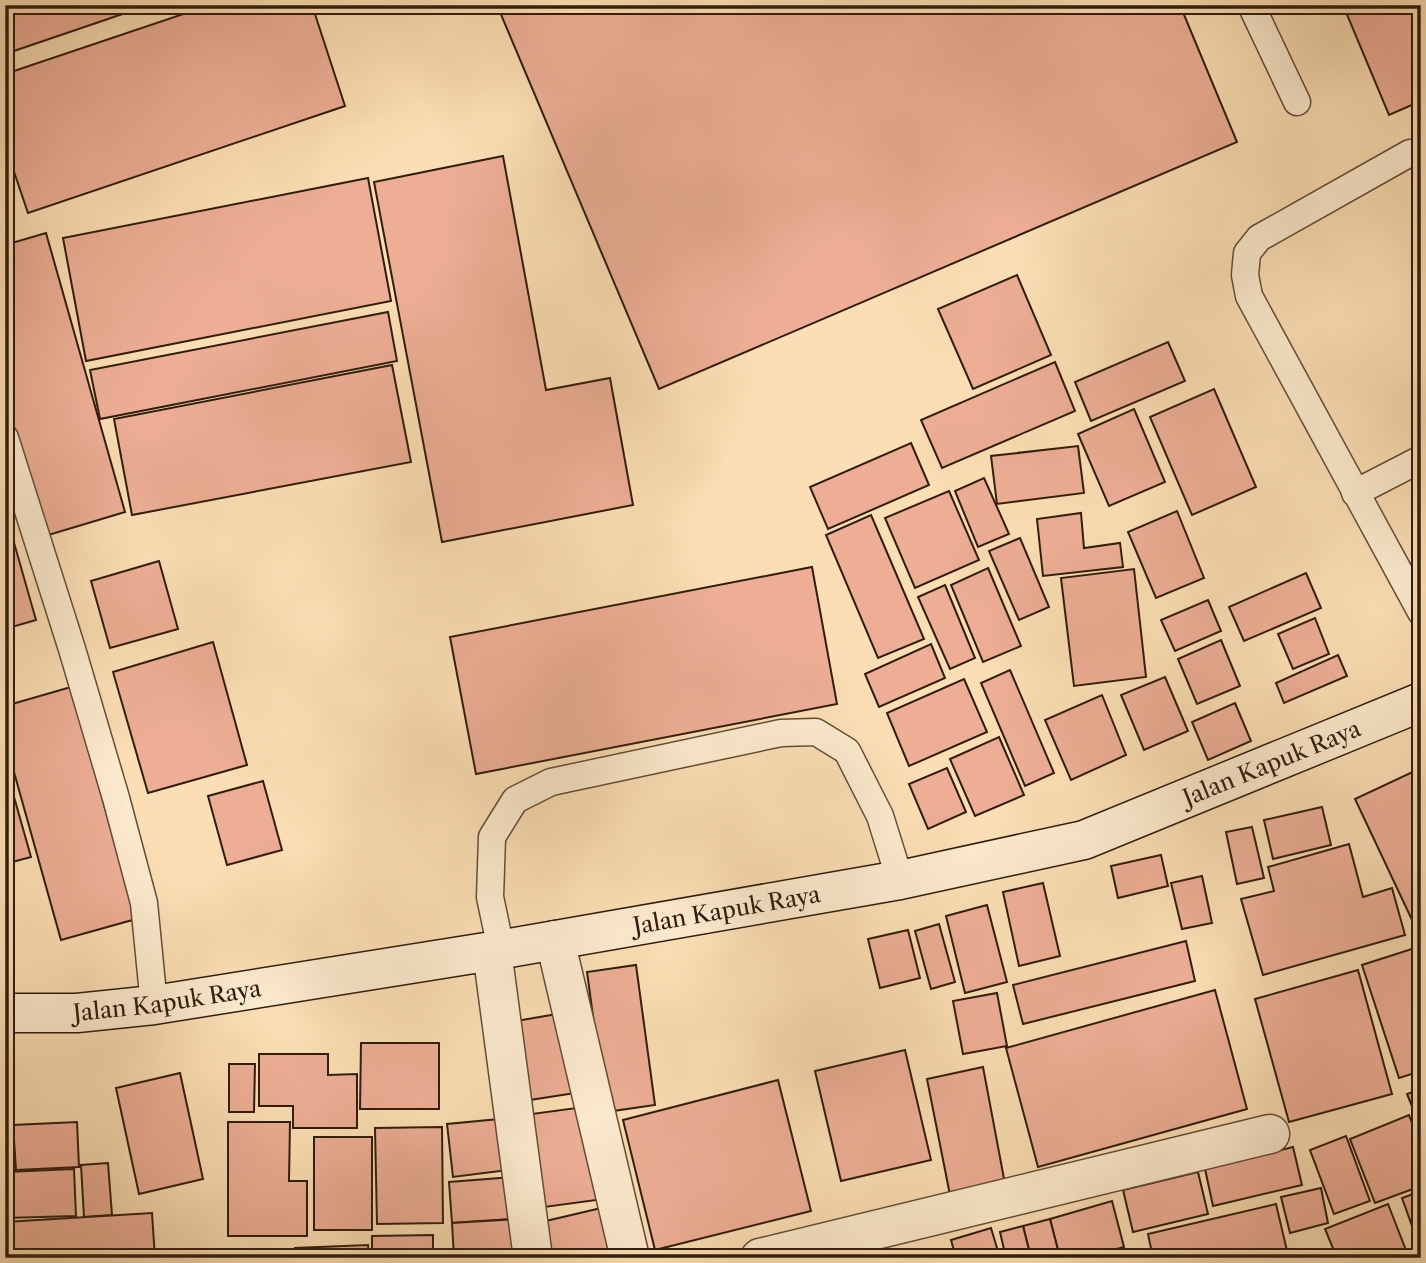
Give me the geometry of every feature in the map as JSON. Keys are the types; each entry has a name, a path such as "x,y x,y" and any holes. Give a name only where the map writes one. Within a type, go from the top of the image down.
{"main road":[{"name":"Jalan Kapuk Raya","path":"5,1013 77,1013 153,1005 496,950 900,880 1084,839 1421,702"},
{"path":"555,940 630,1258"},
{"path":"496,950 533,1258"},
{"path":"760,1258 1270,1135"}],"lane":[{"path":"1251,5 1297,102"},
{"path":"1421,153 1410,153 1259,238 1247,253 1245,275 1249,296 1421,612"},
{"path":"5,438 80,674 144,903 153,1005"},
{"path":"1355,493 1421,459"},
{"path":"496,950 490,897 492,837 515,800 551,782 782,733 816,732 847,751 880,816 900,880"}],"building":[{"path":"5,5 149,5 5,54"},
{"path":"210,5 312,5 345,106 28,213 5,145 5,74"},
{"path":"497,5 1180,5 1237,142 659,389"},
{"path":"1343,5 1421,5 1421,101 1389,115"},
{"path":"503,156 546,390 610,378 633,505 442,542 374,182"},
{"path":"368,178 391,301 86,361 63,238"},
{"path":"5,193 13,222 5,224"},
{"path":"46,233 125,512 45,536 5,396 5,245"},
{"path":"1017,275 1051,355 973,389 938,309"},
{"path":"388,312 397,361 100,419 90,370"},
{"path":"1168,342 1185,381 1091,421 1075,382"},
{"path":"1055,362 1075,411 942,468 921,420"},
{"path":"392,365 411,462 132,515 114,419"},
{"path":"1214,389 1256,487 1192,515 1150,417"},
{"path":"1134,409 1165,482 1109,506 1078,434"},
{"path":"911,443 929,485 828,529 810,487"},
{"path":"1078,446 1084,493 997,504 991,456"},
{"path":"984,478 1009,534 978,547 955,491"},
{"path":"949,491 979,560 915,588 885,518"},
{"path":"5,511 36,620 5,629"},
{"path":"1177,511 1204,578 1156,598 1128,532"},
{"path":"1081,513 1084,548 1120,543 1123,567 1043,576 1037,519"},
{"path":"871,515 924,639 878,658 826,535"},
{"path":"1020,538 1049,607 1019,620 989,551"},
{"path":"159,561 178,629 110,648 91,581"},
{"path":"812,567 837,704 476,774 450,637"},
{"path":"988,568 1021,646 983,662 951,585"},
{"path":"1134,569 1146,677 1074,686 1061,578"},
{"path":"1306,573 1321,608 1244,641 1229,607"},
{"path":"945,585 975,658 950,669 918,597"},
{"path":"1208,600 1221,631 1175,651 1161,620"},
{"path":"1315,618 1329,654 1293,669 1278,634"},
{"path":"1221,640 1240,686 1197,704 1178,659"},
{"path":"213,642 247,765 148,793 113,672"},
{"path":"931,644 945,678 879,707 865,674"},
{"path":"1338,655 1347,676 1284,703 1276,683"},
{"path":"1010,670 1054,773 1025,786 981,683"},
{"path":"1165,677 1188,731 1144,750 1121,695"},
{"path":"964,679 987,732 909,766 887,713"},
{"path":"71,687 136,919 61,940 5,740 5,706"},
{"path":"1102,695 1126,755 1071,780 1045,720"},
{"path":"1235,703 1251,741 1208,760 1192,722"},
{"path":"999,737 1024,795 975,816 950,759"},
{"path":"5,765 31,857 5,864"},
{"path":"947,768 966,812 928,829 909,784"},
{"path":"1421,768 1421,939 1355,799"},
{"path":"263,781 282,850 227,865 208,796"},
{"path":"1322,807 1331,845 1273,859 1264,820"},
{"path":"1252,827 1264,878 1237,884 1226,832"},
{"path":"1349,844 1363,897 1392,888 1405,935 1263,975 1241,899 1274,891 1268,867"},
{"path":"1161,855 1168,886 1118,898 1111,866"},
{"path":"1202,876 1212,923 1182,929 1171,883"},
{"path":"1043,883 1060,956 1019,966 1003,892"},
{"path":"987,905 1007,982 965,993 946,916"},
{"path":"939,924 955,982 931,989 915,931"},
{"path":"908,930 920,978 880,988 868,939"},
{"path":"1186,941 1195,981 1023,1024 1013,985"},
{"path":"1418,947 1421,955 1421,1071 1399,1078 1362,965"},
{"path":"636,965 655,1105 606,1112 587,972"},
{"path":"1358,970 1392,1094 1289,1122 1255,999"},
{"path":"1215,990 1247,1109 1038,1167 1006,1048"},
{"path":"997,993 1007,1046 963,1054 953,1001"},
{"path":"569,1012 582,1092 523,1101 510,1022"},
{"path":"361,1043 439,1043 439,1109 360,1109"},
{"path":"905,1050 931,1160 841,1181 815,1071"},
{"path":"259,1054 328,1054 328,1075 357,1074 357,1128 293,1128 293,1106 259,1106"},
{"path":"229,1064 255,1064 254,1112 229,1112"},
{"path":"983,1067 1005,1184 950,1195 927,1079"},
{"path":"9,1072 13,1170 5,1171 5,1073"},
{"path":"180,1073 203,1179 139,1194 116,1088"},
{"path":"778,1080 811,1211 655,1250 623,1120"},
{"path":"1421,1089 1421,1128 1407,1094"},
{"path":"591,1106 604,1199 537,1208 524,1115"},
{"path":"1409,1115 1421,1147 1421,1186 1375,1203 1350,1139"},
{"path":"511,1118 516,1169 453,1177 447,1124"},
{"path":"77,1122 79,1167 16,1170 13,1125"},
{"path":"228,1122 290,1122 289,1181 307,1181 307,1236 228,1236"},
{"path":"442,1127 443,1223 377,1224 375,1128"},
{"path":"1346,1136 1370,1201 1334,1214 1310,1150"},
{"path":"314,1137 372,1137 372,1230 314,1230"},
{"path":"1293,1147 1302,1185 1213,1206 1205,1169"},
{"path":"108,1163 112,1215 84,1217 81,1165"},
{"path":"74,1169 76,1216 5,1218 5,1172"},
{"path":"1198,1172 1208,1214 1133,1232 1123,1190"},
{"path":"514,1177 516,1219 452,1223 449,1182"},
{"path":"1321,1188 1328,1223 1290,1233 1281,1197"},
{"path":"1421,1191 1421,1251 1402,1198"},
{"path":"1112,1201 1124,1247 1084,1258 1060,1258 1050,1219"},
{"path":"1276,1204 1288,1255 1275,1258 1153,1258 1148,1234"},
{"path":"1388,1204 1409,1258 1337,1258 1325,1229"},
{"path":"614,1205 626,1258 540,1258 533,1224"},
{"path":"152,1213 155,1258 5,1258 5,1222"},
{"path":"516,1219 519,1258 454,1258 452,1223"},
{"path":"1050,1219 1060,1258 1031,1258 1023,1226"},
{"path":"1023,1226 1031,1258 1006,1258 1000,1232"},
{"path":"991,1228 1000,1258 956,1258 951,1240"},
{"path":"433,1235 433,1258 372,1258 372,1236"},
{"path":"368,1245 369,1258 295,1258 295,1248"},
{"path":"292,1251 292,1258 212,1258 212,1253"}]}
